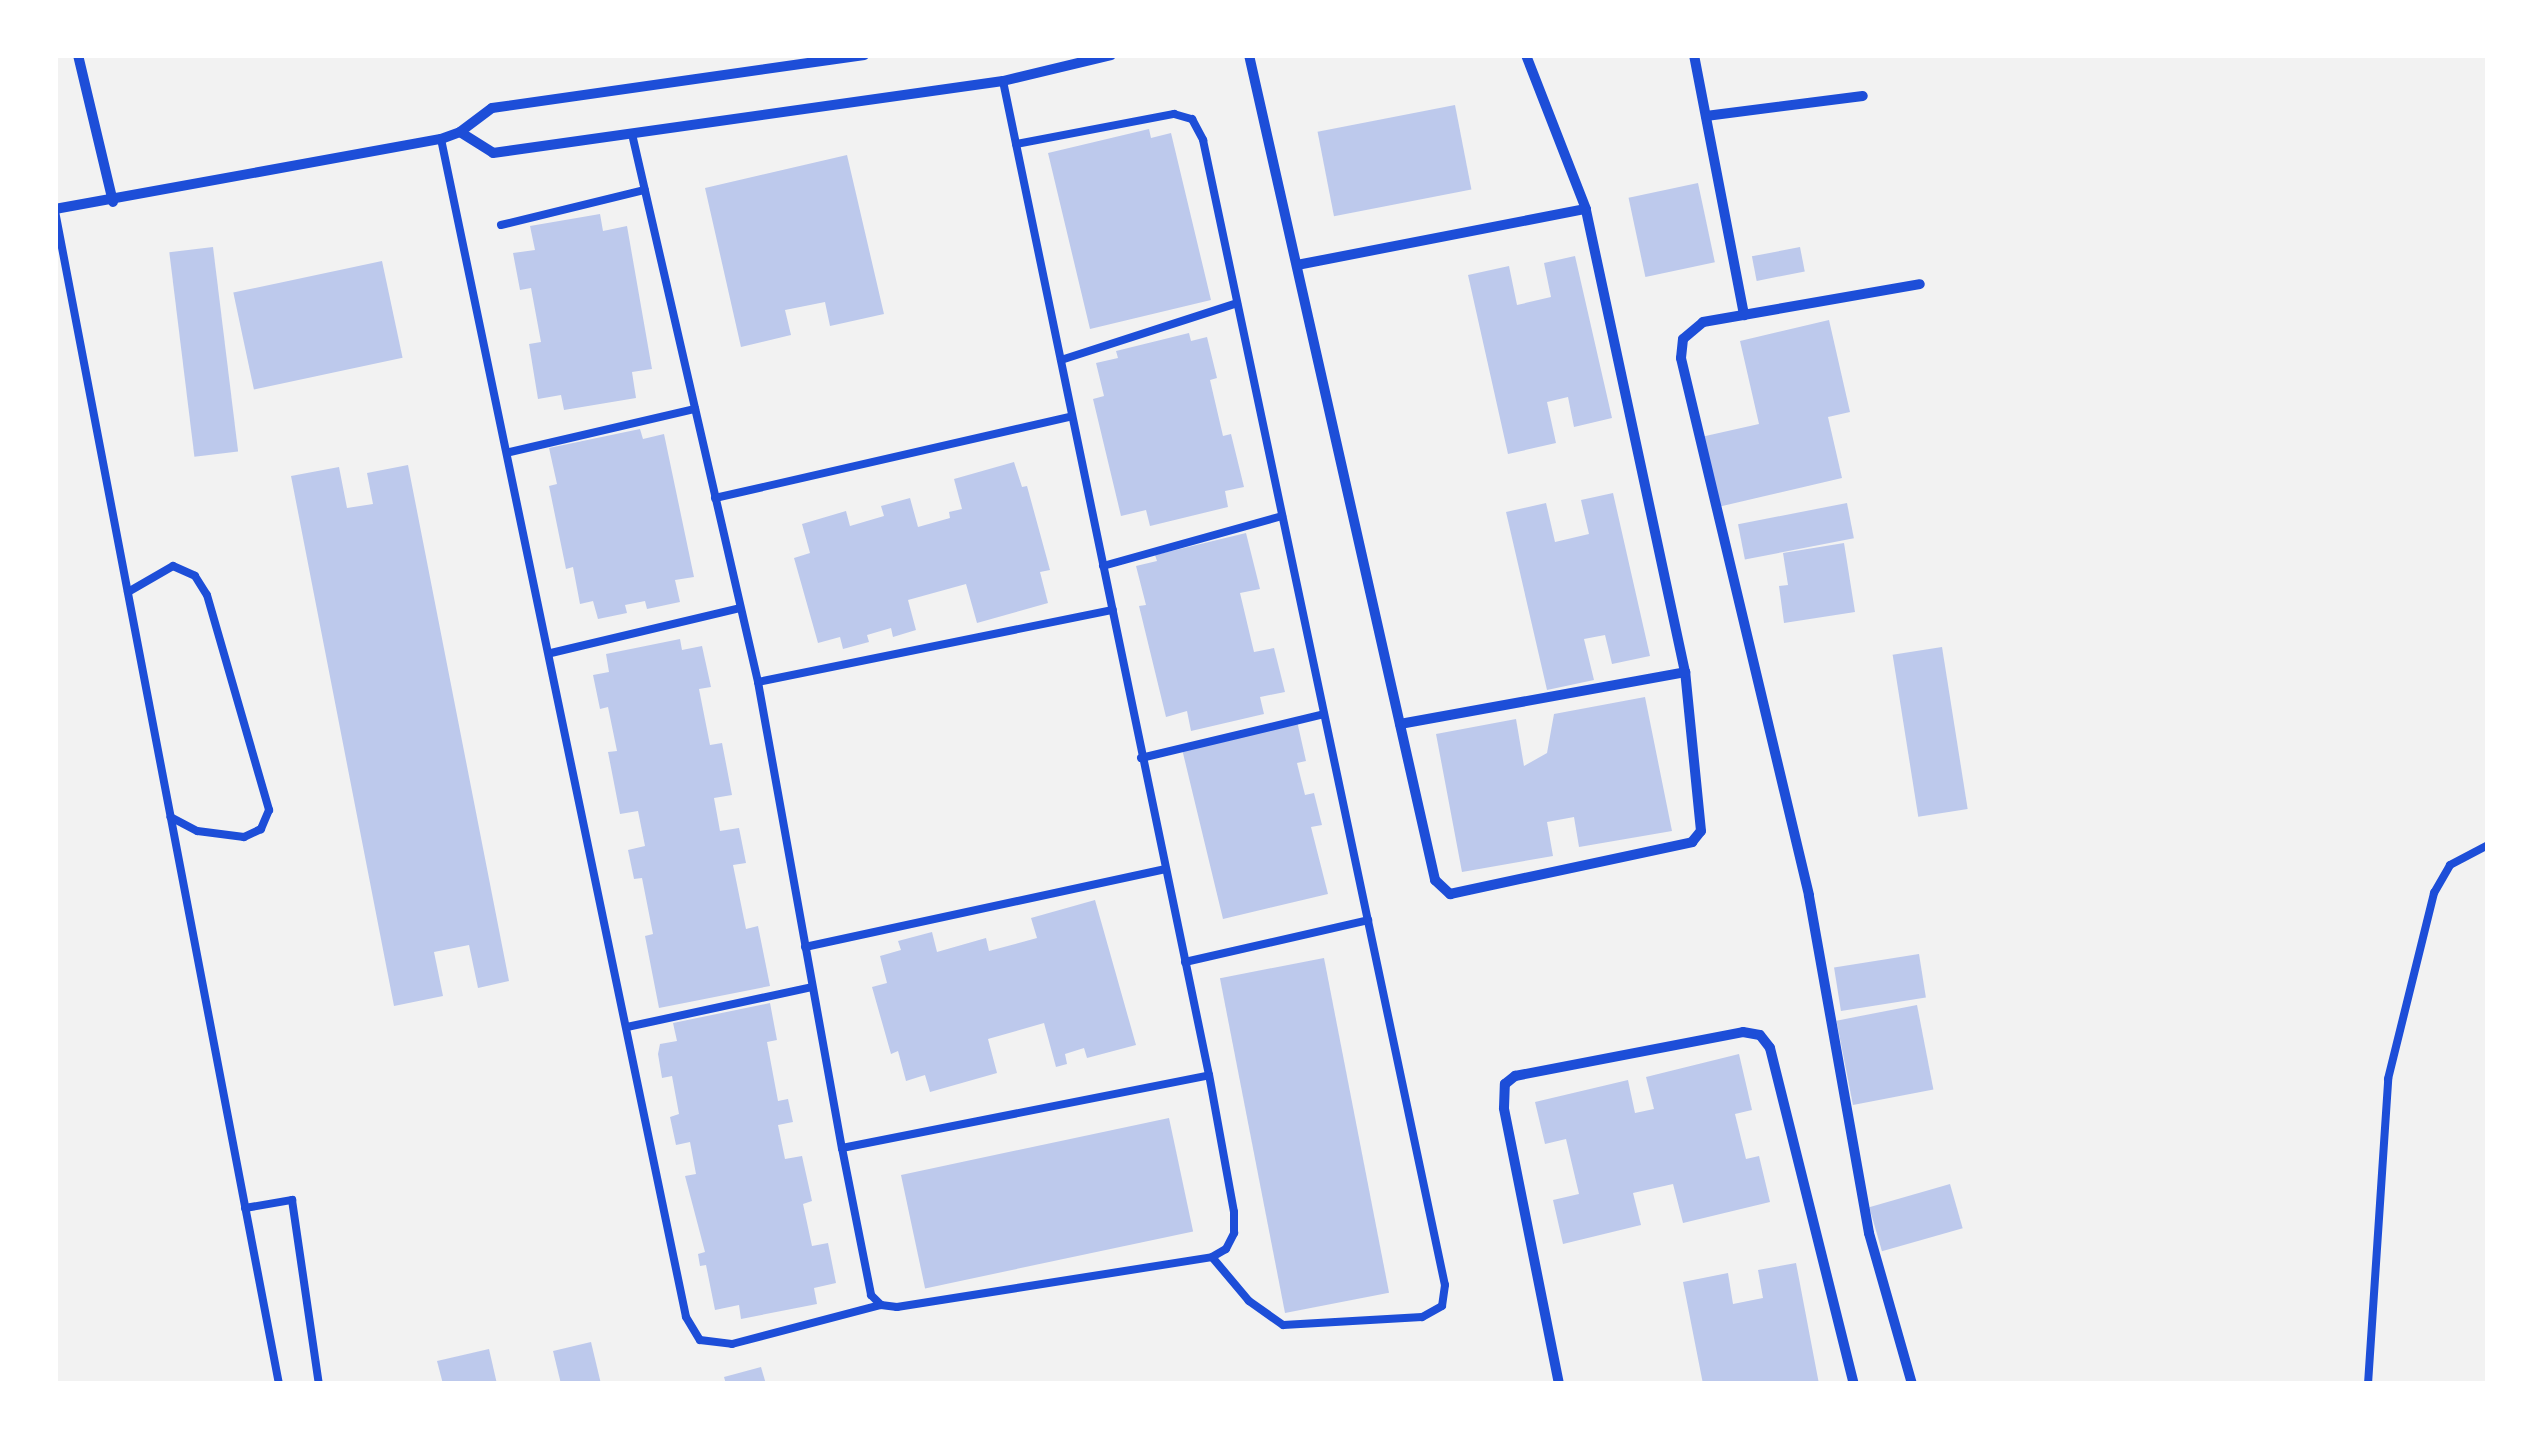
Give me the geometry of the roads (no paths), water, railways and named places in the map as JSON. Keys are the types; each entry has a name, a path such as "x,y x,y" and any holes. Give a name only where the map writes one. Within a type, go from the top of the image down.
{"street":[{"path":"78,55 113,202"},
{"path":"55,210 441,138 460,132 492,108 864,55"},
{"path":"460,132 493,153 1003,81 1111,55"},
{"path":"1249,55 1435,880 1450,894 1697,841 1701,831 1685,672 1586,209 1526,55"},
{"path":"1694,55 1744,315"},
{"path":"1706,116 1863,96"},
{"path":"1297,266 1586,209"},
{"path":"1912,1384 1870,1233 1809,895 1686,389 1683,338 1703,322 1920,284"},
{"path":"1400,724 1685,672"},
{"path":"1558,1384 1504,1108 1505,1084 1514,1076 1743,1032 1760,1035 1770,1048 1854,1384"}],"lane":[{"path":"441,138 510,452 686,1317 700,1340 732,1344 880,1305 896,1307 1212,1257 1226,1249 1234,1233 1234,1212 1209,1075 1003,81"},
{"path":"1016,144 1163,116 1192,119 1203,140 1445,1285 1442,1306 1422,1317 1283,1324 1249,1301 1212,1257"},
{"path":"632,134 758,682 842,1148 871,1295 880,1305"},
{"path":"502,225 645,190"},
{"path":"55,210 279,1384"},
{"path":"1061,360 1237,303"},
{"path":"510,452 695,410"},
{"path":"715,498 1072,416"},
{"path":"1103,566 1282,516"},
{"path":"128,592 173,566 196,576 207,595 269,810 262,828 244,837 209,834 171,817"},
{"path":"550,654 740,608"},
{"path":"758,682 1113,610"},
{"path":"1141,758 1324,714"},
{"path":"2368,1384 2388,1079 2434,893 2450,866 2488,845"},
{"path":"805,947 1166,868"},
{"path":"1186,962 1368,920"},
{"path":"627,1027 812,987"},
{"path":"842,1148 1209,1075"},
{"path":"246,1208 292,1200 319,1384"}]}
